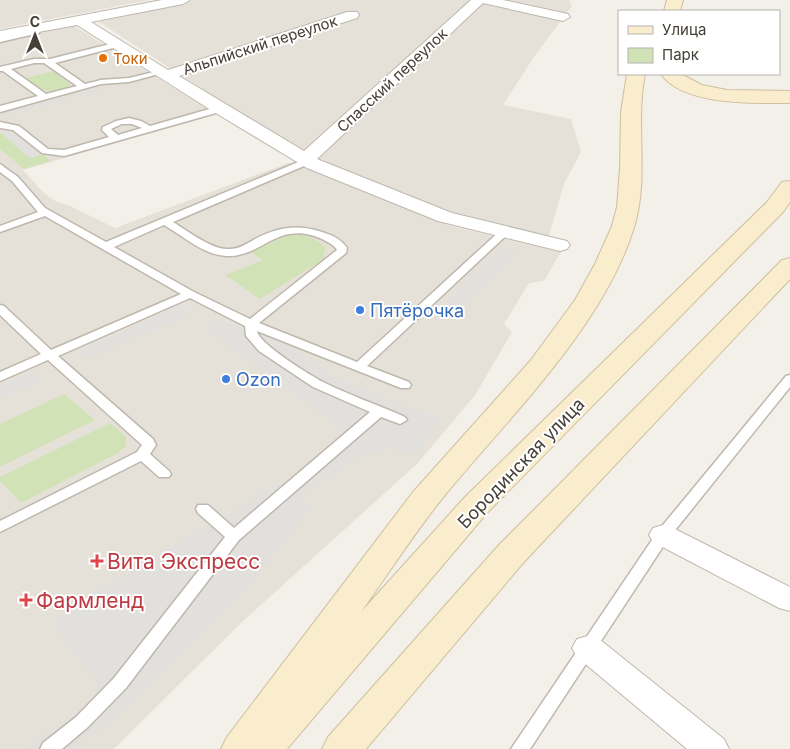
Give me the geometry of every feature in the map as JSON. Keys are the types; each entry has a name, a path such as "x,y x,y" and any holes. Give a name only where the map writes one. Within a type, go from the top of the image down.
{"street":[{"path":"0,35 183,0"},
{"name":"Спасский переулок","path":"307,160 479,0"},
{"path":"485,0 563,18"},
{"name":"Альпийский переулок","path":"165,74 352,15"},
{"path":"80,20 220,109 307,160 445,217 560,245"},
{"path":"241,749 433,490 492,425 549,356 590,298 624,225 629,201 631,96 636,75"},
{"path":"672,75 693,88 728,95 759,98 790,97"},
{"name":"Бородинская улица","path":"263,749 476,506 775,207 790,187"},
{"path":"342,749 510,554 790,265"},
{"path":"662,535 790,600"},
{"path":"588,648 712,749"}],"lane":[{"path":"0,40 80,20"},
{"path":"3,68 37,60 49,62 118,44"},
{"path":"49,62 84,87"},
{"path":"3,68 44,97"},
{"path":"0,109 106,81 129,80 165,74"},
{"path":"0,125 16,128 45,151 56,154 74,152 220,109"},
{"path":"117,139 106,130 107,127 133,120 138,121 149,129"},
{"path":"106,246 307,160"},
{"path":"0,167 15,179 44,213 190,294 252,324 405,385"},
{"path":"0,229 44,213"},
{"path":"164,221 215,251 223,253 234,252 280,231 295,229 313,231 342,246 343,249 339,254 252,324"},
{"path":"360,366 506,231"},
{"path":"0,377 190,294"},
{"path":"0,308 49,355 148,442 148,448 142,455 0,528"},
{"path":"252,324 252,336 263,348 317,384 400,420"},
{"path":"520,749 662,535 790,379"},
{"path":"49,749 82,722 120,683 234,536 379,411"},
{"path":"142,455 164,474"},
{"path":"203,509 234,536"}],"shaded area":[{"path":"0,0 149,0 0,29"},
{"path":"193,0 569,0 572,6 534,57 503,105 571,119 581,152 564,184 549,236 452,214 312,160 99,22"},
{"path":"69,23 206,108 208,112 207,117 23,170 46,195 57,202 68,205 115,228 288,163 327,173 451,226 561,252 544,281 529,283 504,324 512,332 475,395 418,463 242,622 114,749 0,749 0,36"},
{"path":"111,85 115,87 0,117 0,113"},
{"path":"11,128 43,154 30,158 0,132"},
{"path":"504,248 518,253 458,310 444,305"},
{"path":"180,306 190,314 89,359 79,351"},
{"path":"218,320 283,341 334,377 440,420 417,454 390,449 367,453 305,493 304,499 310,509 248,588 106,726 70,749 21,749 84,709 96,695 97,682 57,632 58,619 67,607 342,447 349,436 347,432 203,328"},
{"path":"34,371 44,379 0,399 0,386"}],"green space":[{"path":"53,71 71,85 52,92 42,89 26,78"},
{"path":"0,132 30,158 43,154 51,161 24,169 0,149"},
{"path":"293,233 310,237 325,247 324,259 260,299 225,275 263,260 250,252"},
{"path":"64,394 95,420 0,467 0,424"},
{"path":"110,423 126,437 126,446 118,453 21,503 0,481 0,477"}],"place":[{"name":"Токи","path":"103,58"},
{"name":"Пятёрочка","path":"360,310"},
{"name":"Ozon","path":"226,379"},
{"name":"Вита Экспресс","path":"97,561"},
{"name":"Фармленд","path":"26,600"}]}
